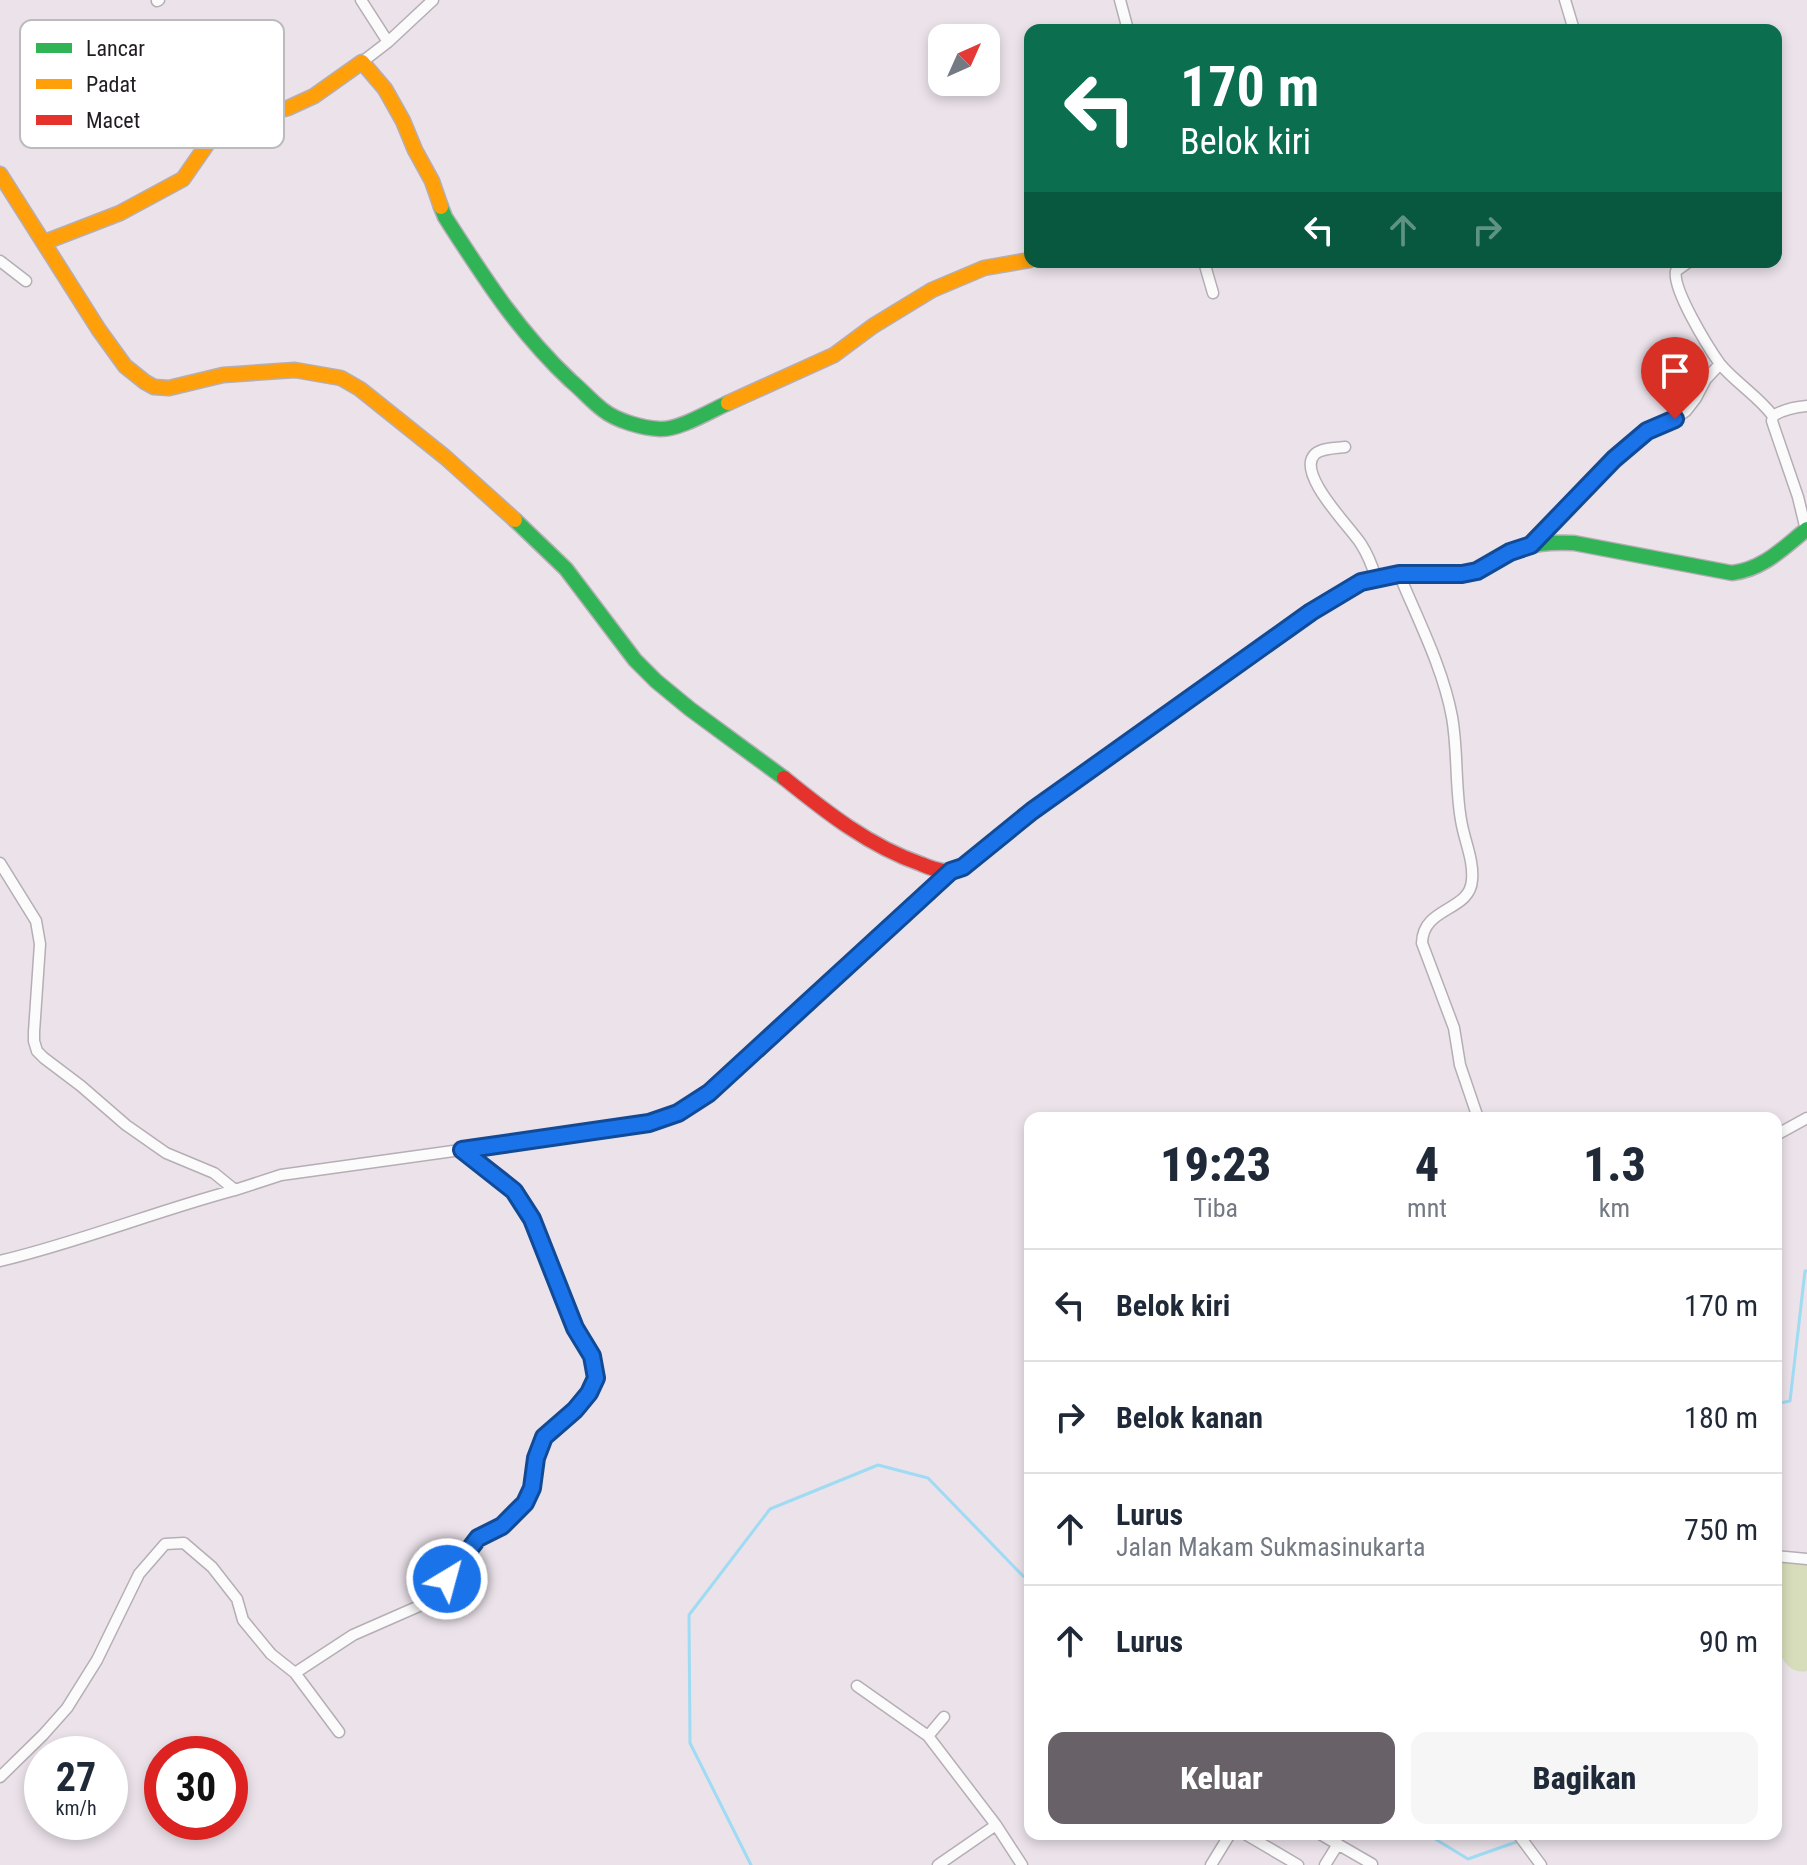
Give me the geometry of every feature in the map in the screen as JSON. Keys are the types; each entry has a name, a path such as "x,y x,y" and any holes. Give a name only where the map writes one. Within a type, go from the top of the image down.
{"street":[{"path":"361,0 388,42"},
{"path":"284,109 314,96 362,62 433,0"},
{"path":"1120,0 1126,24"},
{"path":"1565,0 1572,24"},
{"path":"362,62 385,89 403,121 432,181 445,217 509,314 544,355 585,395 604,411 627,422 660,429 672,428 834,355 873,326 932,290 984,268 1024,261"},
{"path":"45,242 120,213 183,179 205,148"},
{"path":"1,179 45,242 99,330 125,366 145,382 154,387 169,388 223,375 295,370 341,378 360,389 445,457 533,536 566,569 635,660 690,709 824,810 872,842 915,864 951,871 963,867 1032,811 1311,612 1361,582 1399,574 1462,574 1477,571 1510,552 1550,542 1574,543 1732,573 1747,572 1757,569 1806,530 1773,416 1720,364 1698,329 1674,281 1676,271 1680,268"},
{"path":"0,261 26,281"},
{"path":"1206,268 1213,293"},
{"path":"1531,545 1614,459 1647,431 1686,411 1706,379 1720,364"},
{"path":"1773,416 1781,411 1807,406"},
{"path":"1345,447 1322,450 1314,455 1312,470 1330,506 1371,561 1376,578"},
{"path":"1399,574 1437,664 1457,745 1461,819 1472,868 1471,887 1462,900 1433,918 1422,935 1422,943 1454,1028 1460,1065 1476,1112"},
{"path":"0,863 36,921 40,944 34,1032 37,1051 126,1125 166,1153 214,1173 235,1190"},
{"path":"0,1261 281,1175 619,1128 649,1123 678,1113 709,1093 951,871"},
{"path":"1782,1132 1807,1118"},
{"path":"295,1673 353,1635 426,1603 478,1538 502,1526 525,1503 532,1488 536,1458 544,1437 575,1410 596,1378 592,1356 575,1328 532,1219 514,1191 462,1150"},
{"path":"0,1777 67,1708 97,1660 139,1574 165,1544 184,1543 212,1567 237,1599 243,1620 271,1654 295,1673 339,1732"},
{"path":"1782,1557 1807,1559"},
{"path":"857,1686 928,1736 996,1825 1022,1865"},
{"path":"928,1736 944,1717"},
{"path":"938,1865 996,1825"},
{"path":"1213,1864 1227,1840"},
{"path":"1255,1840 1298,1865"},
{"path":"1331,1840 1372,1864"},
{"path":"1522,1840 1541,1865"},
{"path":"1325,1865 1338,1844"}],"green space":[{"path":"1782,1562 1807,1563 1807,1671 1790,1667 1782,1658"}],"waterway":[{"path":"1782,1403 1790,1401 1807,1271"},
{"path":"751,1865 690,1743 689,1615 770,1509 878,1465 928,1478 1024,1576"},
{"path":"1437,1840 1468,1859 1519,1841"}],"traffic: fast":[{"path":"441,207 474,262 518,323 552,362 609,414 638,425 668,428 728,403"},
{"path":"515,520 566,569 635,660 656,681 784,778"},
{"path":"1407,574 1470,573 1519,549 1558,543 1574,543 1732,573 1763,562 1807,529"}],"traffic: slow":[{"path":"284,109 314,96 362,62 385,89 403,121 441,207"},
{"path":"45,242 120,213 183,179 205,148"},
{"path":"0,174 99,330 125,366 145,382 154,387 169,388 223,375 295,370 341,378 360,389 445,457 515,520"},
{"path":"728,403 834,355 873,326 932,290 984,268 1024,261"},
{"path":"1031,812 1311,612 1361,582 1407,574"}],"traffic: jam":[{"path":"784,778 866,838 902,857 943,871 963,867 1031,812"}],"route":[{"path":"447,1579 478,1538 502,1526 525,1503 532,1488 536,1458 544,1437 575,1410 596,1378 592,1356 575,1328 532,1219 514,1191 462,1150 649,1123 678,1113 709,1093 951,871 963,867 1032,811 1311,612 1361,582 1399,574 1445,576 1477,571 1510,552 1531,545 1626,448 1647,431 1675,419"}]}
